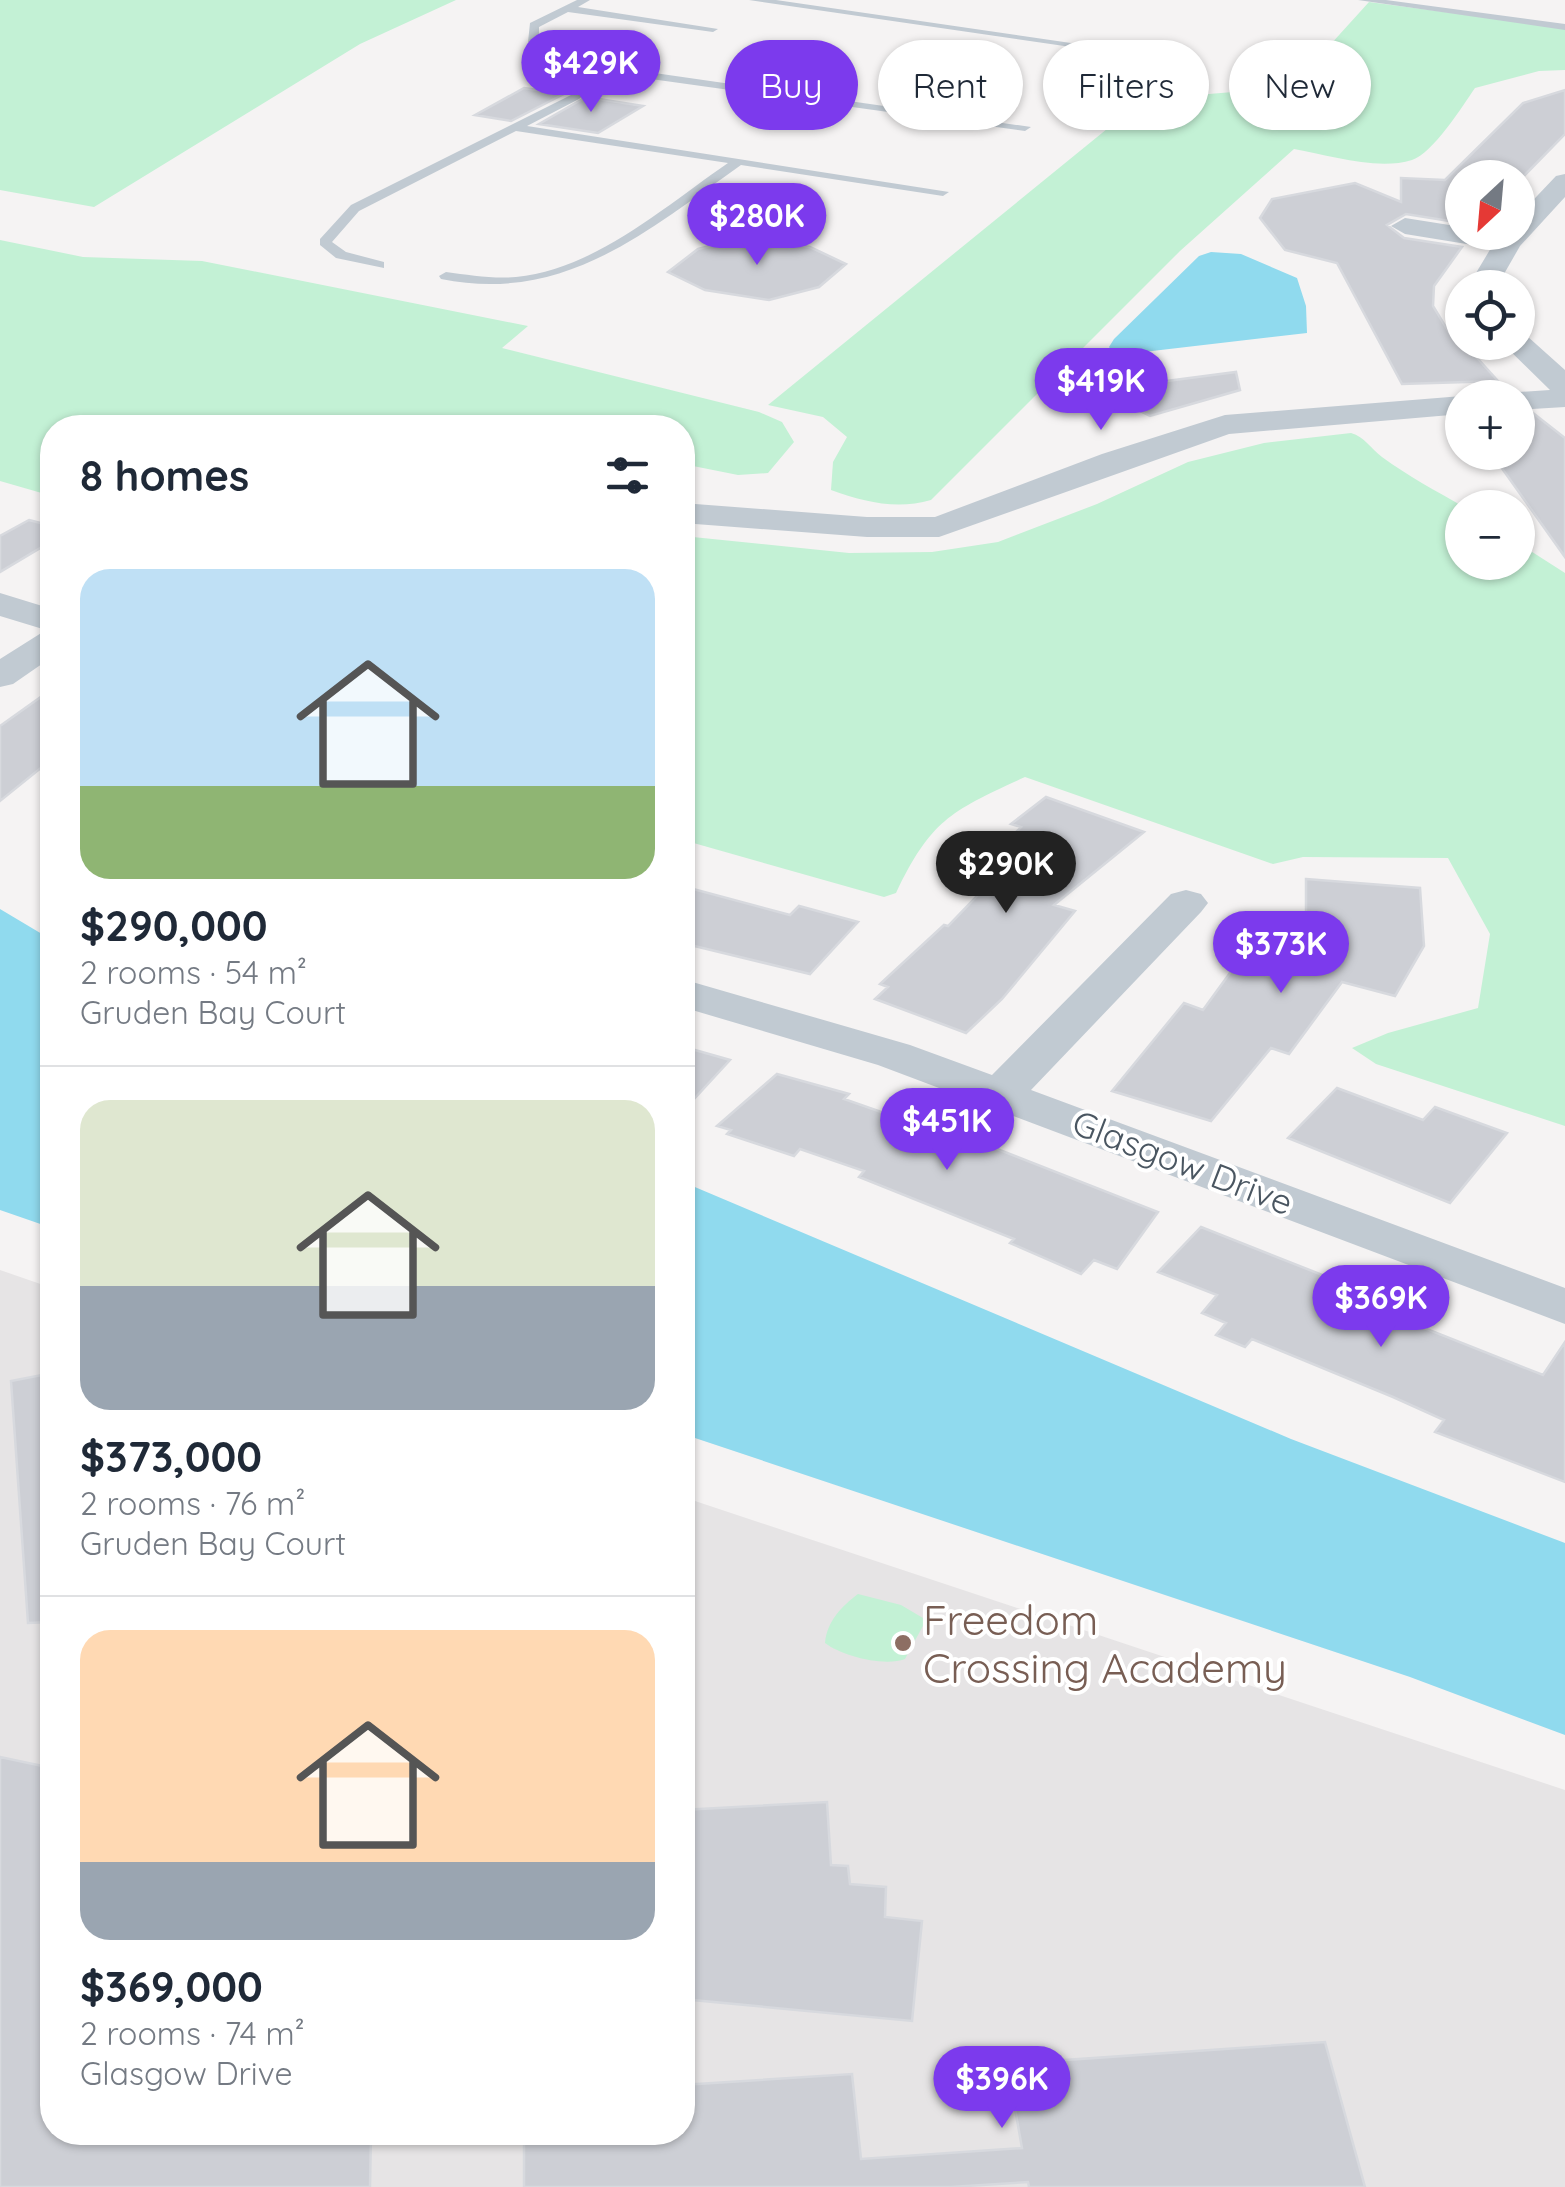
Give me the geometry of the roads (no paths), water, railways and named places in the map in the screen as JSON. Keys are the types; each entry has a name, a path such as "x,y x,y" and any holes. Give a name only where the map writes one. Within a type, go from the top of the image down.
{"street":[{"path":"1535,214 1565,182"},
{"path":"1405,226 1445,232"},
{"path":"1535,359 1565,386"},
{"path":"1535,400 1565,398"},
{"path":"695,514 867,527 939,527 1114,461 1226,425 1445,407"},
{"path":"0,604 40,617"},
{"path":"0,676 40,648"},
{"path":"1000,1094 1186,903"},
{"name":"Glasgow Drive","path":"695,996 894,1055 1565,1308"}],"lane":[{"path":"585,0 534,25 533,42 554,56 606,69 1025,127"},
{"path":"754,0 1043,40"},
{"path":"1363,0 1565,27"},
{"path":"568,9 713,29"},
{"path":"379,265 341,254 325,242 356,208 575,97 606,69"},
{"path":"516,128 943,192"},
{"path":"446,276 490,282 524,280 587,261 736,162"}],"water":[{"path":"1211,252 1241,254 1297,278 1306,306 1307,333 1135,353 1113,352 1109,347 1114,339 1199,256"},
{"path":"0,909 40,933 40,1224 0,1210"},
{"path":"695,1187 1291,1439 1565,1543 1565,1735 1410,1677 695,1438"}],"place":[{"name":"Freedom Crossing Academy","path":"903,1643"}]}
